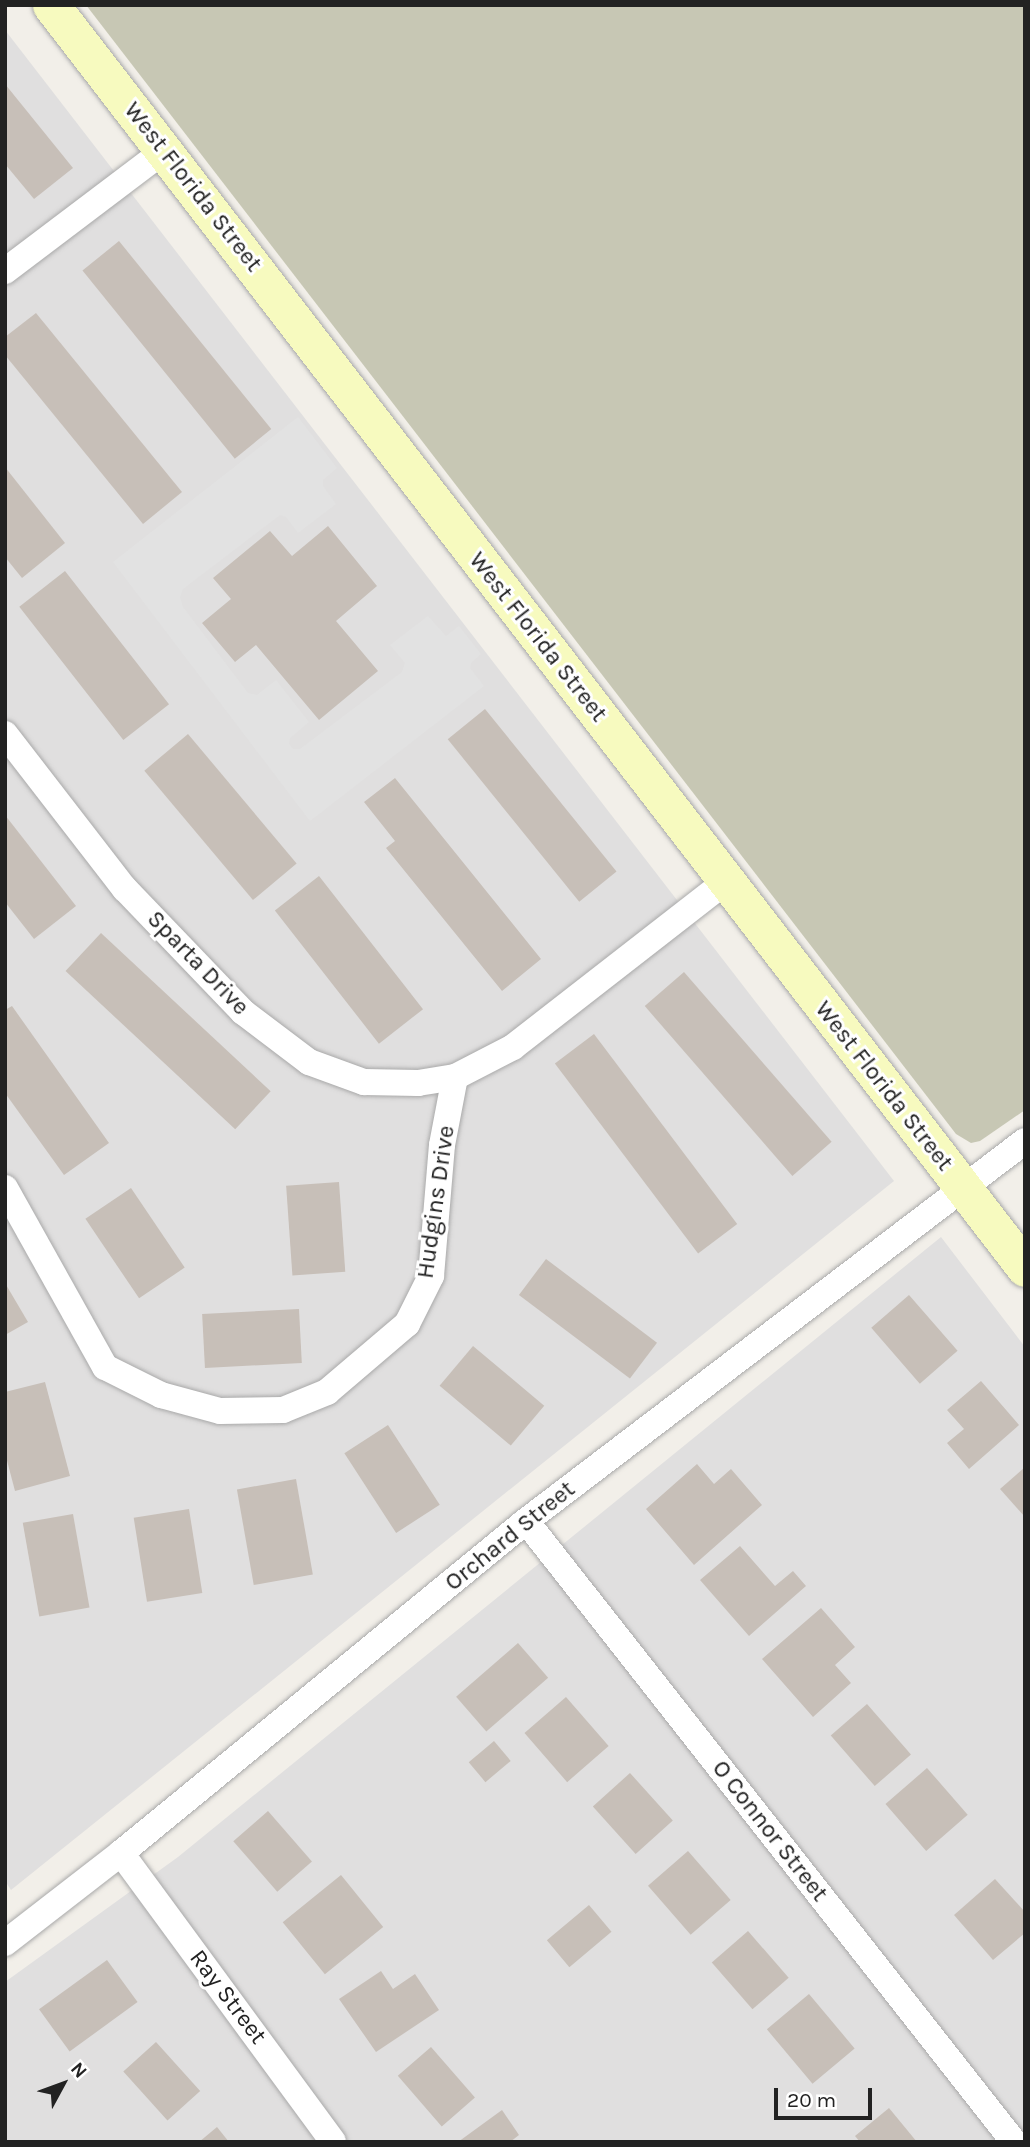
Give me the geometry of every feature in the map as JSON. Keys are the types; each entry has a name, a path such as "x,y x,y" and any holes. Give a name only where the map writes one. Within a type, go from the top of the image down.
{"main road":[{"name":"West Florida Street","path":"51,5 1025,1268"}],"street":[{"path":"5,271 165,150"},
{"name":"Sparta Drive","path":"5,734 125,889 243,1012 309,1062 364,1082 418,1083 456,1077"},
{"path":"456,1077 513,1046 726,881"},
{"name":"Hudgins Drive","path":"5,1188 105,1367 161,1395 220,1411 283,1410 327,1392 407,1324 431,1276 442,1144 456,1077"},
{"name":"Orchard Street","path":"5,1943 121,1853 526,1521 1025,1141"},
{"name":"O Connor Street","path":"526,1521 1014,2142"},
{"name":"Ray Street","path":"121,1853 333,2142"}],"shaded area":[{"path":"86,5 1025,5 1025,1110 980,1141 971,1143 956,1134"},
{"path":"5,30 894,1181 11,1890 5,1881"},
{"path":"298,417 337,468 323,480 323,486 336,504 298,533 286,517 280,515 183,589 180,597 183,607 248,693 257,695 276,680 309,722 290,738 289,744 293,749 300,749 402,672 405,663 390,645 428,616 446,636 459,626 481,654 471,663 470,668 484,686 310,821 113,562"},
{"path":"941,1237 1025,1347 1025,2142 5,2142 5,1982 178,1857"}],"building":[{"path":"5,84 73,168 34,199 5,164"},
{"path":"119,241 271,429 235,459 82,271"},
{"path":"36,313 182,492 143,524 5,355 5,337"},
{"path":"5,467 65,543 22,578 5,557"},
{"path":"328,526 377,586 336,621 378,671 319,720 256,645 235,662 202,623 231,599 213,578 270,531 292,556"},
{"path":"65,571 169,704 123,740 19,607"},
{"path":"485,709 617,871 579,902 448,739"},
{"path":"188,734 297,863 253,900 144,771"},
{"path":"395,778 541,959 502,991 386,848 395,841 364,802"},
{"path":"5,815 76,906 34,939 5,902"},
{"path":"319,876 423,1009 379,1044 275,910"},
{"path":"101,933 271,1091 235,1129 66,971"},
{"path":"684,972 832,1142 792,1176 645,1006"},
{"path":"12,1006 109,1143 64,1175 5,1093 5,1010"},
{"path":"594,1034 737,1224 698,1254 555,1063"},
{"path":"339,1182 345,1272 292,1275 286,1186"},
{"path":"131,1188 185,1268 139,1298 85,1219"},
{"path":"546,1259 657,1343 630,1379 519,1295"},
{"path":"5,1283 28,1322 5,1335"},
{"path":"909,1295 958,1351 920,1384 871,1328"},
{"path":"299,1309 302,1363 205,1368 202,1314"},
{"path":"473,1346 544,1406 511,1446 440,1386"},
{"path":"981,1381 1019,1425 969,1469 947,1443 964,1429 947,1410"},
{"path":"45,1382 70,1476 15,1491 5,1453 5,1392"},
{"path":"388,1425 440,1505 396,1533 344,1453"},
{"path":"697,1464 714,1484 731,1469 762,1505 694,1565 646,1509"},
{"path":"1025,1467 1025,1517 1000,1489"},
{"path":"296,1479 313,1575 254,1585 237,1489"},
{"path":"189,1509 202,1593 147,1602 134,1518"},
{"path":"73,1514 89,1608 39,1616 23,1523"},
{"path":"740,1546 775,1586 793,1571 806,1586 749,1636 700,1580"},
{"path":"821,1608 855,1647 835,1665 851,1683 813,1717 762,1659"},
{"path":"518,1643 548,1678 486,1732 456,1697"},
{"path":"566,1697 609,1746 567,1782 524,1733"},
{"path":"867,1704 911,1755 875,1786 831,1735"},
{"path":"494,1741 511,1761 485,1782 469,1762"},
{"path":"927,1768 968,1815 926,1851 885,1804"},
{"path":"630,1773 673,1821 636,1854 593,1806"},
{"path":"268,1811 312,1862 277,1892 233,1841"},
{"path":"688,1851 731,1900 691,1935 648,1886"},
{"path":"341,1875 383,1927 325,1974 283,1922"},
{"path":"995,1879 1025,1912 1025,1933 993,1960 954,1915"},
{"path":"589,1905 611,1932 569,1967 547,1940"},
{"path":"748,1931 789,1978 752,2009 712,1962"},
{"path":"107,1960 138,2002 70,2051 39,2009"},
{"path":"381,1971 393,1989 415,1974 439,2010 376,2052 339,1999"},
{"path":"809,1994 855,2048 813,2084 767,2029"},
{"path":"156,2042 200,2091 167,2120 123,2071"},
{"path":"431,2047 475,2098 442,2126 398,2076"},
{"path":"889,2108 917,2142 860,2142 855,2136"},
{"path":"502,2110 519,2135 510,2142 458,2142"},
{"path":"217,2127 229,2142 199,2142"}]}
